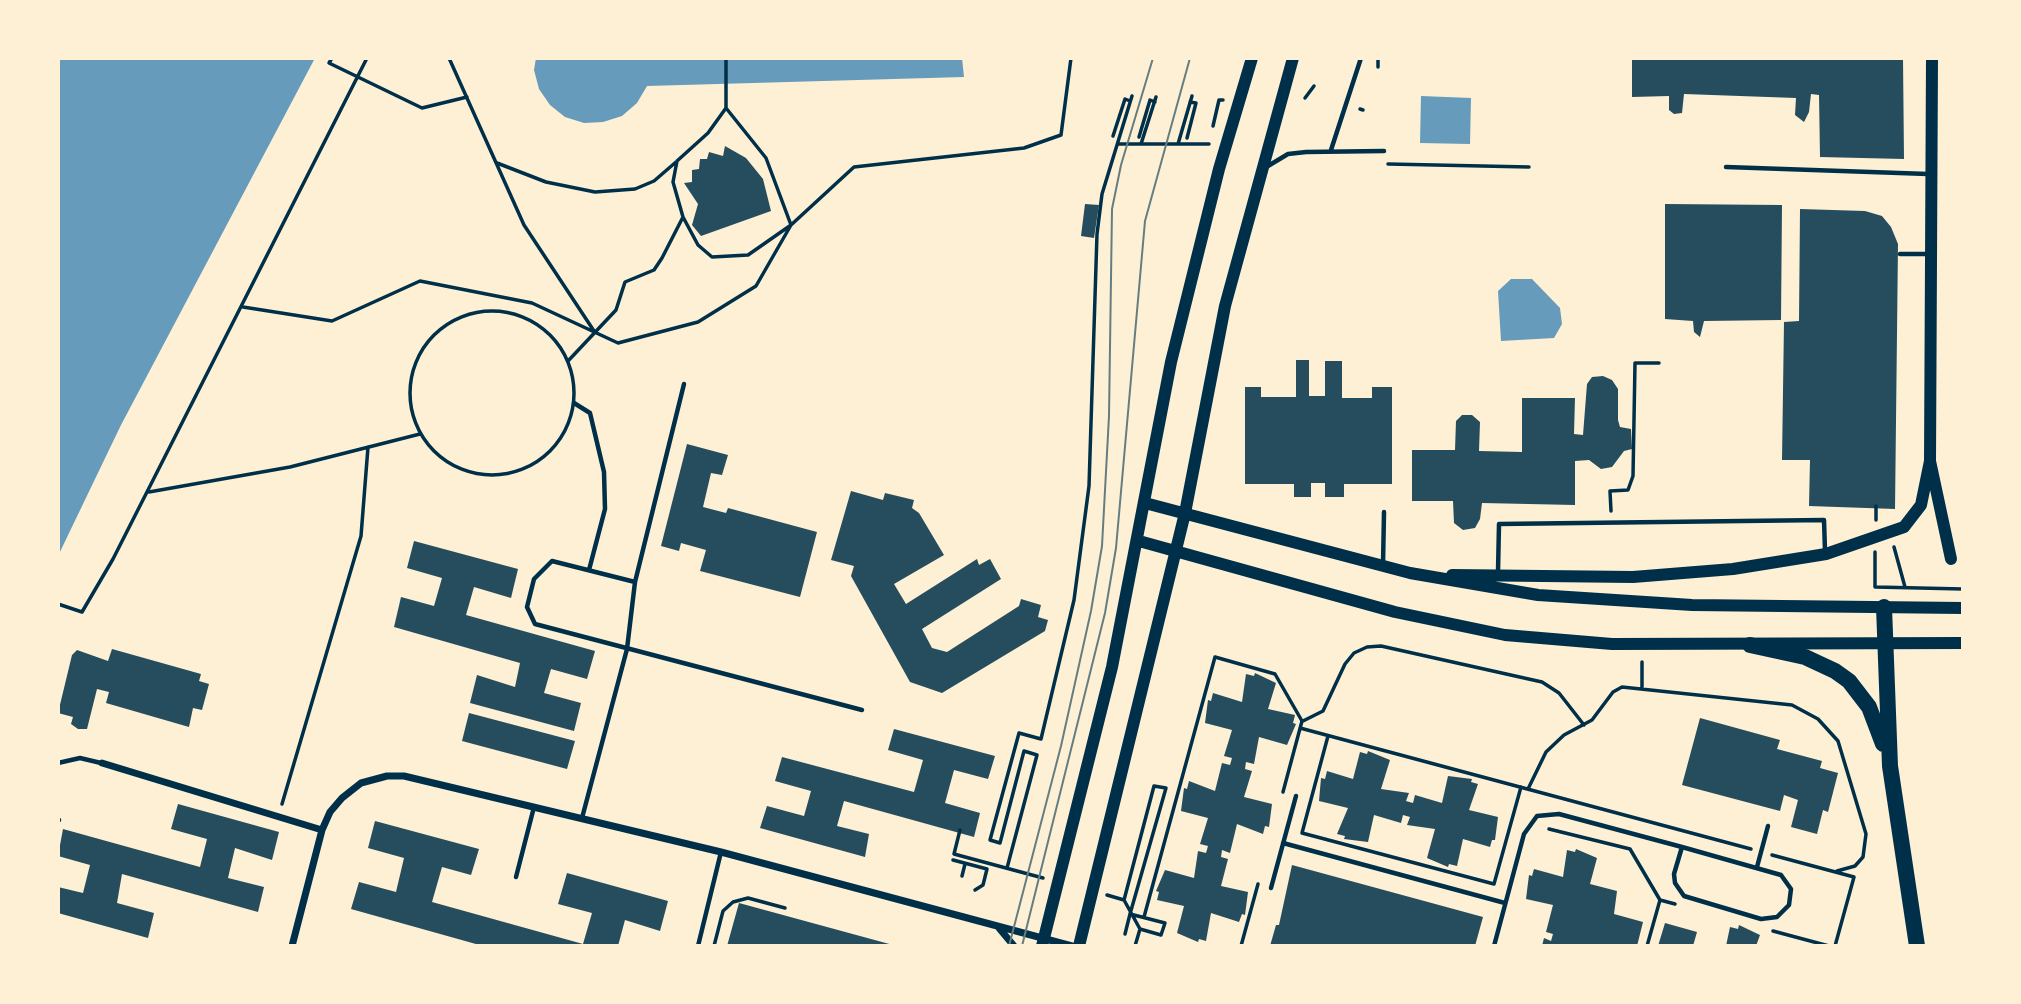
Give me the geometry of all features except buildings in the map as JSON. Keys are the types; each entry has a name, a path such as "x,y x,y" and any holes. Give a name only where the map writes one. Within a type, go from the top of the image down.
{"highway":[{"path":"1884,607 1890,766 1917,946"},
{"path":"1750,645 1821,663 1849,681 1873,715 1890,766"}],"main road":[{"path":"1043,943 1112,667 1180,325 1219,169 1252,58"},
{"path":"1079,946 1185,513 1225,306 1259,173 1293,58"},
{"path":"1410,573 1597,578 1682,574 1826,554 1904,527 1921,505 1930,461 1932,58"},
{"path":"1930,461 1951,559"},
{"path":"1146,503 1410,573 1538,595 1615,601 1963,608"},
{"path":"1139,541 1395,612 1505,635 1612,644 1963,643"}],"street":[{"path":"102,763 322,830"},
{"path":"292,946 322,830 342,797 362,783 387,776 422,778 721,852 997,926 1043,943 1072,946"},
{"path":"997,926 1014,946"}],"lane":[{"path":"1331,150 1361,58"},
{"path":"1259,173 1275,160 1288,154 1331,150 1384,151"},
{"path":"1726,167 1932,174"},
{"path":"1900,254 1932,254"},
{"path":"582,818 627,649 635,582 684,384"},
{"path":"574,403 590,412 604,472 605,509 589,570"},
{"path":"1383,566 1384,512"},
{"path":"1498,577 1499,524 1825,520 1826,554"},
{"path":"635,582 552,561 534,579 527,607 535,624 862,710"},
{"path":"58,763 79,758 102,763"},
{"path":"1271,888 1296,796"},
{"path":"516,877 535,806"},
{"path":"1494,946 1527,827 1545,814 1559,814 1757,867 1781,875 1791,889 1789,905 1777,917 1761,919 1684,896 1675,883 1674,874 1682,847"},
{"path":"1757,867 1768,827"},
{"path":"1283,844 1506,903"},
{"path":"698,946 721,852"}],"path":[{"path":"58,604 82,612 148,493 367,58"},
{"path":"449,58 524,225 595,332"},
{"path":"496,163 546,182 594,192 635,189 654,181 708,132 726,108 726,58"},
{"path":"677,161 673,182 683,217 698,245 712,257 748,255 791,225 854,167 1024,148 1061,135 1071,58"},
{"path":"1378,58 1378,67"},
{"path":"331,59 329,63 422,107 467,97"},
{"path":"1305,98 1314,86"},
{"path":"960,830 954,854 1007,868 1038,755 1024,751 1000,843 990,840 1019,733 1041,739 1074,600 1089,486 1097,234 1102,194 1131,99 1125,99 1113,136"},
{"path":"1139,137 1150,100 1156,99 1141,144"},
{"path":"1178,145 1191,99 1196,103 1187,138"},
{"path":"726,108 766,158 791,225"},
{"path":"1118,144 1206,147 1208,139"},
{"path":"1375,163 1529,167"},
{"path":"568,361 616,310 625,282 654,270 683,217"},
{"path":"243,307 332,321 420,281 532,303 618,343 698,321 756,286 791,225"},
{"path":"480,311 508,312 533,321 554,338 568,361 574,381 574,403 567,427 553,449 533,464 509,473 483,474 458,468 436,454 420,434 411,409 410,382 417,356 433,334 455,319 480,311"},
{"path":"1611,513 1610,491 1628,491 1633,476 1635,363 1659,363"},
{"path":"148,493 290,467 420,434"},
{"path":"278,816 361,536 368,447"},
{"path":"1876,506 1876,526"},
{"path":"1894,545 1905,587"},
{"path":"1875,581 1875,587 1963,589"},
{"path":"1302,721 1323,711 1345,664 1354,653 1367,647 1381,646 1542,682 1559,693 1584,725"},
{"path":"1146,918 1214,657 1275,674 1302,721 1300,728"},
{"path":"1642,662 1642,687"},
{"path":"1528,789 1546,751 1563,735 1584,725 1600,713 1617,689 1642,687 1778,702 1806,711 1824,724 1844,755 1867,845 1855,866 1844,871 1832,871"},
{"path":"1328,735 1302,833 1417,864 1494,884 1521,787"},
{"path":"1124,900 1154,786 1166,789 1125,934"},
{"path":"1542,831 1556,830 1630,849 1660,901 1647,946"},
{"path":"953,860 988,869 983,885 975,890"},
{"path":"962,876 965,863"},
{"path":"714,946 723,911 733,902 748,898 785,908"},
{"path":"1130,914 1165,923 1161,935 1140,929"}],"water":[{"path":"58,58 315,58 121,425 58,556"},
{"path":"536,58 962,58 964,77 647,86 637,103 622,116 603,122 584,123 565,117 550,105 539,89 534,70"},
{"path":"1421,96 1471,98 1470,144 1420,143"},
{"path":"1511,279 1532,279 1560,308 1562,324 1554,338 1501,341 1498,291"}],"tram line":[{"path":"1009,946 1061,746 1091,611 1102,546 1109,416 1112,209 1121,165 1153,58"},
{"path":"1022,946 1105,613 1116,548 1145,221 1190,58"}]}
